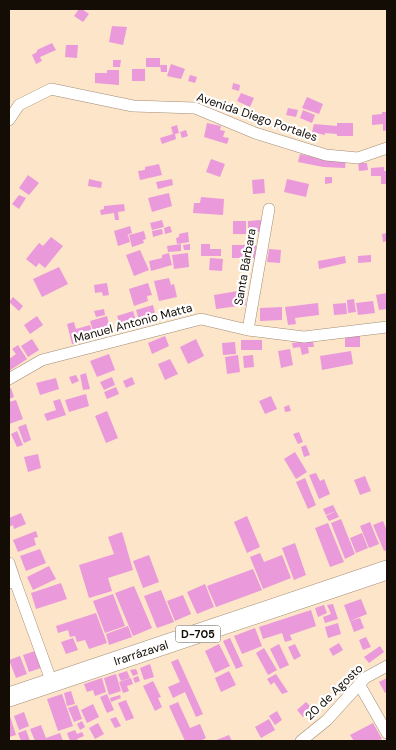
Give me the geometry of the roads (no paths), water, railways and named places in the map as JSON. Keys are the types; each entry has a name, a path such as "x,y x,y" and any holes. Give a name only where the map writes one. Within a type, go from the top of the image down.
{"main road":[{"name":"Irarrázaval","path":"9,697 387,570"}],"street":[{"name":"Avenida Diego Portales","path":"9,120 19,105 51,89 133,106 195,108 256,133 326,155 358,158 387,148"},
{"name":"Santa Bárbara","path":"248,330 269,209"},
{"name":"Manuel Antonio Matta","path":"9,379 42,360 201,319 248,330 304,337 387,327"},
{"path":"9,563 12,582 52,682"},
{"name":"20 de Agosto","path":"301,741 327,720 365,678 387,666"},
{"path":"359,684 387,733"}]}
